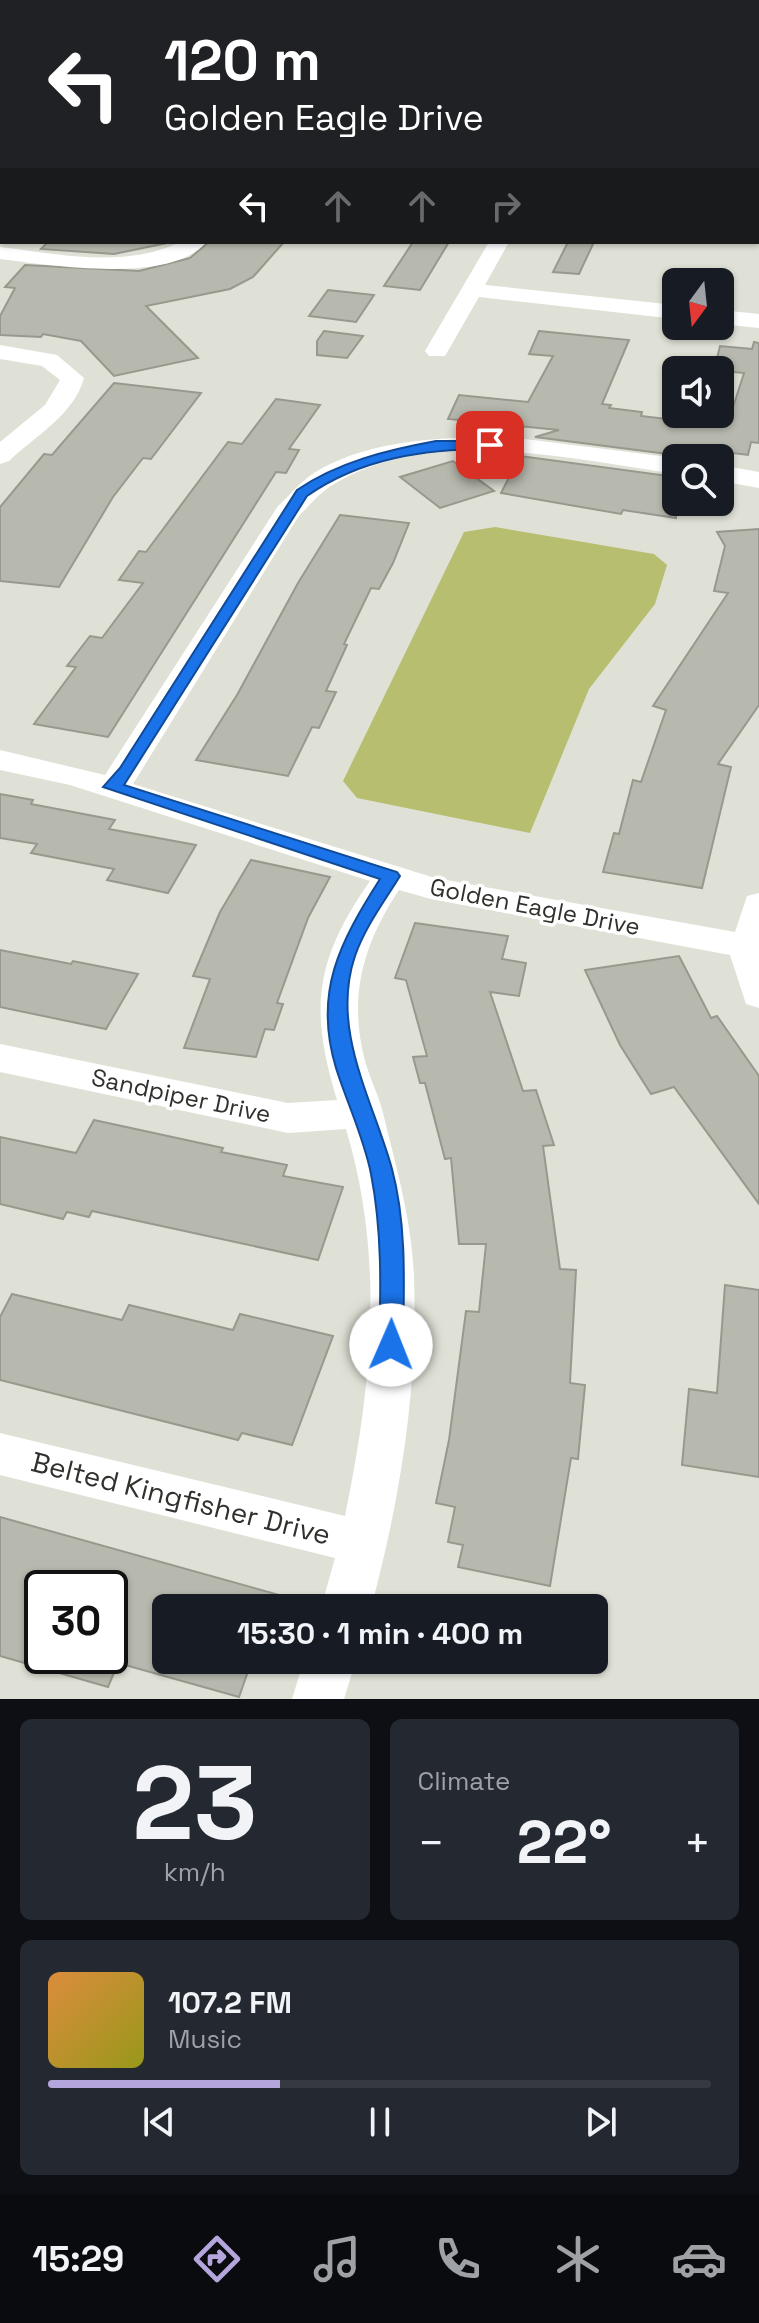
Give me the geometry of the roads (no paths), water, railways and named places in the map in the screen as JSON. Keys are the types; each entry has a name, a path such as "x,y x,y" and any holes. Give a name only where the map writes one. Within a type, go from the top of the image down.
{"street":[{"path":"1,255 139,261 178,252 192,244"},
{"path":"437,351 498,244"},
{"path":"472,290 662,310"},
{"path":"734,318 759,321"},
{"path":"0,352 49,360 72,378 72,388 0,456"},
{"path":"112,787 127,771 287,512 302,493 327,475 399,452 467,444 513,445 662,464"},
{"path":"734,476 759,480"},
{"name":"Golden Eagle Drive","path":"0,760 112,787 391,876 478,898 750,947"},
{"path":"349,1594 381,1446 391,1345 393,1275 387,1200 340,1040 339,997 345,958 352,940 391,876"},
{"path":"759,904 749,968 759,995"},
{"name":"Sandpiper Drive","path":"0,1058 288,1118 363,1113"},
{"name":"Belted Kingfisher Drive","path":"0,1454 362,1542"},
{"path":"318,1699 326,1674"}]}
